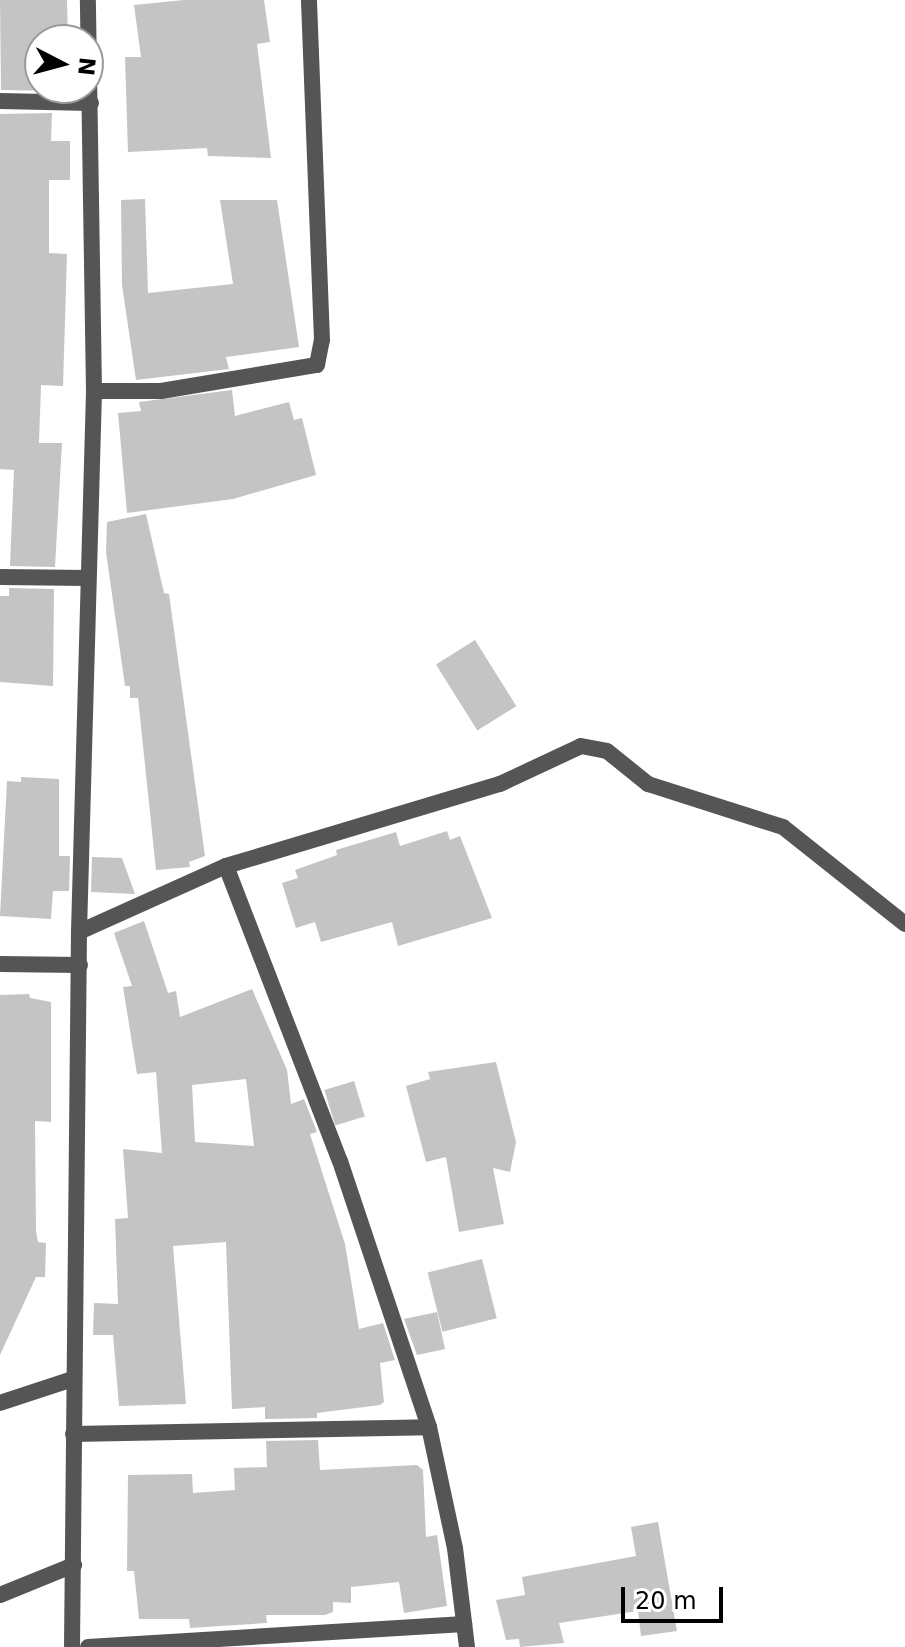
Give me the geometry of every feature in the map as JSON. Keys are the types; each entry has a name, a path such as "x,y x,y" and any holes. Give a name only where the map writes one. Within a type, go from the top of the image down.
{"street":[{"path":"88,0 89,24"},
{"path":"94,391 161,391 317,365 322,340 309,0"},
{"path":"0,101 24,102"},
{"path":"72,1647 79,932 94,391 91,104"},
{"path":"0,577 87,578"},
{"path":"79,932 226,866 500,784 581,746 607,751 648,784 783,827 905,924"},
{"path":"226,866 340,1161 429,1427 455,1548 467,1647"},
{"path":"0,964 80,965"},
{"path":"0,1403 73,1379"},
{"path":"73,1434 429,1427"},
{"path":"0,1595 74,1565"},
{"path":"88,1647 464,1624"}],"building":[{"path":"0,0 67,0 68,24 24,24 24,90 1,90"},
{"path":"184,0 264,0 270,42 257,44 271,158 208,156 207,148 128,152 125,57 141,57 134,5"},
{"path":"52,113 51,141 70,141 70,180 49,180 49,253 67,254 63,386 41,385 39,443 62,443 55,567 10,566 14,470 0,469 0,114"},
{"path":"145,199 148,293 233,284 220,200 277,200 299,347 226,357 229,369 136,380 122,285 121,200"},
{"path":"232,390 235,416 289,402 294,420 302,418 316,475 233,499 127,513 118,413 141,411 139,402"},
{"path":"146,514 164,593 169,594 205,856 189,862 190,867 156,870 138,698 130,698 130,686 125,686 106,552 107,522"},
{"path":"9,588 54,589 53,686 0,682 0,596 9,596"},
{"path":"475,640 516,706 477,731 436,664"},
{"path":"21,777 59,779 59,856 70,856 69,891 53,891 51,919 0,916 7,781 21,782"},
{"path":"447,831 450,840 460,836 492,918 398,946 392,922 321,942 315,922 296,928 282,883 298,878 295,870 337,855 336,850 396,832 400,846"},
{"path":"92,857 122,858 135,894 91,892"},
{"path":"144,921 168,993 176,991 180,1017 252,989 287,1070 291,1104 304,1099 317,1132 310,1134 345,1244 359,1329 383,1323 395,1360 380,1363 384,1402 380,1405 317,1413 317,1418 265,1419 265,1407 232,1409 226,1242 173,1246 186,1404 119,1406 113,1335 93,1335 94,1303 118,1304 115,1219 128,1218 123,1149 162,1153 156,1072 137,1074 123,987 132,986 114,933","holes":["246,1079 254,1146 195,1142 192,1085"]},
{"path":"29,994 30,998 51,1002 51,1122 35,1121 36,1231 38,1242 46,1243 45,1277 36,1277 0,1355 0,995"},
{"path":"496,1062 516,1142 510,1172 493,1168 504,1224 459,1232 446,1157 426,1162 406,1086 430,1079 428,1072"},
{"path":"354,1081 365,1116 335,1125 324,1090"},
{"path":"482,1259 497,1318 442,1332 428,1273"},
{"path":"437,1312 445,1349 417,1355 404,1319"},
{"path":"318,1440 320,1470 417,1465 423,1470 426,1537 437,1535 447,1606 404,1613 399,1582 351,1587 351,1603 333,1602 333,1612 325,1615 266,1615 267,1623 190,1628 189,1619 139,1619 134,1571 127,1571 128,1475 192,1474 193,1493 235,1490 234,1468 267,1467 266,1441"},
{"path":"658,1522 677,1631 641,1636 638,1611 559,1623 564,1643 520,1647 519,1639 506,1640 496,1600 525,1595 522,1577 636,1556 631,1527"}]}
